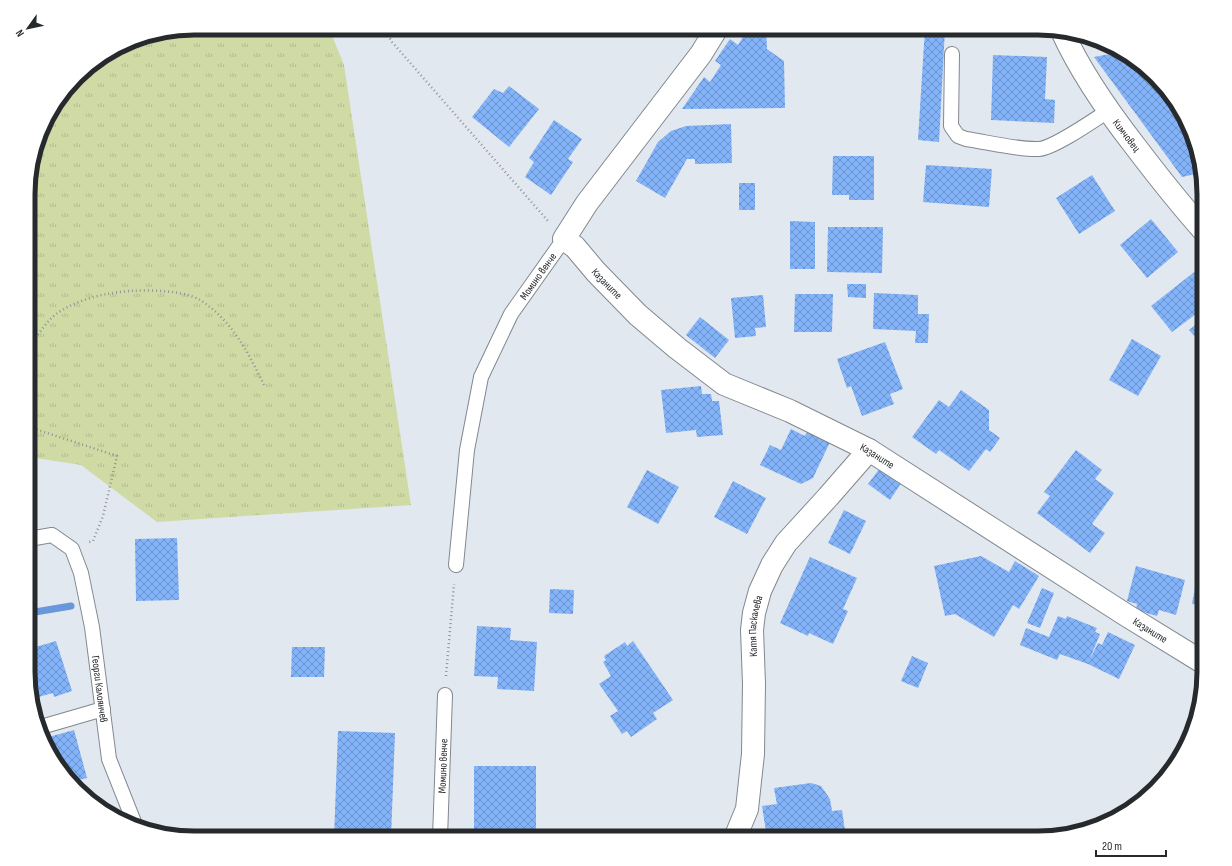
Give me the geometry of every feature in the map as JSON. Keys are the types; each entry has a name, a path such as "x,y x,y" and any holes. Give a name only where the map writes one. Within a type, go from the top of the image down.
{"street":[{"name":"Момино венче","path":"564,239 587,203 691,67 712,35"},
{"name":"Кимчовец","path":"1065,37 1073,55 1108,111 1174,197 1197,224"},
{"name":"Казаните","path":"564,239 575,247 596,272 638,315 677,348 724,384 790,412 869,450 1119,611 1197,659"},
{"name":"Катя Паскалева","path":"738,831 747,809 750,781 754,684 752,630 754,613 760,591 772,566 786,543 869,450"}],"lane":[{"path":"952,54 951,126 958,136 966,139 1022,148 1040,149 1051,146 1108,111"},
{"name":"Момино венче","path":"456,565 467,450 481,377 510,314 564,239"},
{"path":"35,538 52,535 72,549"},
{"name":"Георги Калоянчев","path":"72,549 81,572 92,627 109,759 133,819"},
{"name":"Момино венче","path":"440,831 444,695"},
{"path":"45,727 103,709"}],"path":[{"path":"388,35 392,42 564,239"},
{"path":"35,338 56,314 80,302 107,294 132,291 160,291 189,295 200,300 226,322 242,342 265,387"},
{"path":"35,429 117,456 103,516 93,541 72,549"},
{"path":"444,695 456,565"}],"green space":[{"path":"184,35 332,35 344,65 411,505 157,522 81,465 35,458 35,184 43,143 56,115 68,97 97,68 124,51 153,40"}],"building":[{"path":"744,35 766,35 767,49 784,61 785,108 682,109 704,77 710,82 721,65 715,61 730,39 738,45"},
{"path":"925,35 945,35 939,142 918,140"},
{"path":"1112,53 1117,56 1135,68 1164,97 1176,115 1185,133 1192,153 1196,174 1182,177 1094,57"},
{"path":"993,55 1047,57 1045,99 1055,100 1054,123 991,120"},
{"path":"509,86 539,109 509,147 472,117 494,89 503,93"},
{"path":"554,120 582,139 568,159 573,162 551,195 525,177 534,162 529,158"},
{"path":"731,124 732,163 695,164 695,159 687,159 665,198 636,181 658,142 671,131 686,126"},
{"path":"833,156 874,156 874,200 849,200 849,195 832,195"},
{"path":"926,165 992,169 989,207 923,202"},
{"path":"1092,175 1115,211 1079,234 1056,198"},
{"path":"739,183 755,183 755,210 739,210"},
{"path":"1151,219 1178,252 1147,278 1120,245"},
{"path":"790,221 815,222 815,269 790,269"},
{"path":"828,227 883,227 882,273 827,272"},
{"path":"1197,270 1197,313 1172,332 1151,306"},
{"path":"847,284 866,284 866,298 848,297"},
{"path":"874,293 918,295 918,314 929,314 928,343 915,343 916,331 873,329"},
{"path":"795,294 833,294 832,332 794,332"},
{"path":"763,295 766,327 755,328 756,336 735,338 731,298"},
{"path":"700,317 729,340 715,358 686,335"},
{"path":"1197,324 1197,339 1189,330"},
{"path":"1132,339 1161,356 1138,396 1109,380"},
{"path":"885,342 903,389 890,394 894,404 862,416 851,386 847,388 837,359"},
{"path":"701,386 702,394 711,394 712,401 719,401 723,435 697,437 696,430 666,433 661,390"},
{"path":"961,390 989,410 989,430 1000,438 990,452 986,449 969,471 939,450 936,454 912,437 939,400 949,407"},
{"path":"791,429 805,436 807,432 830,442 813,478 801,484 760,465 770,445 781,450"},
{"path":"1076,450 1102,470 1095,479 1114,493 1092,524 1105,533 1090,553 1037,513 1050,496 1044,492"},
{"path":"883,464 904,479 890,500 868,484"},
{"path":"647,470 679,487 658,524 627,507"},
{"path":"733,481 766,498 747,534 714,517"},
{"path":"844,510 866,521 850,554 828,543"},
{"path":"177,538 179,600 136,601 135,539"},
{"path":"981,556 1009,572 1015,561 1039,576 1019,609 1013,605 994,637 955,614 945,616 934,566"},
{"path":"810,557 857,578 843,609 848,611 833,644 809,633 808,636 780,623"},
{"path":"1136,566 1185,580 1176,615 1159,610 1157,616 1136,610 1137,604 1127,601"},
{"path":"1197,577 1197,605 1192,604"},
{"path":"1042,588 1054,593 1040,628 1027,623"},
{"path":"550,589 574,590 573,614 549,613"},
{"path":"1197,615 1197,625 1195,625"},
{"path":"1058,616 1066,619 1067,616 1097,628 1095,632 1100,634 1089,661 1098,643 1102,645 1108,632 1135,645 1119,679 1088,664 1060,654 1057,660 1020,645 1026,628 1049,637"},
{"path":"477,626 511,628 510,640 537,642 534,691 497,689 498,677 474,676"},
{"path":"56,641 72,691 54,697 53,693 37,697 35,682 35,647"},
{"path":"633,641 673,700 653,713 657,719 631,737 627,731 622,734 610,716 618,711 599,684 611,676 603,662 606,660 604,656 625,642 627,646"},
{"path":"292,647 325,647 324,677 291,677"},
{"path":"912,656 928,663 918,688 901,681"},
{"path":"74,730 87,778 78,780 75,777 56,751 49,737"},
{"path":"338,731 395,733 391,831 334,831"},
{"path":"474,766 536,766 536,831 474,831"},
{"path":"811,783 821,786 830,799 832,811 842,810 845,831 766,831 762,806 777,804 774,788"}],"waterway":[{"path":"35,612 71,606"}]}
